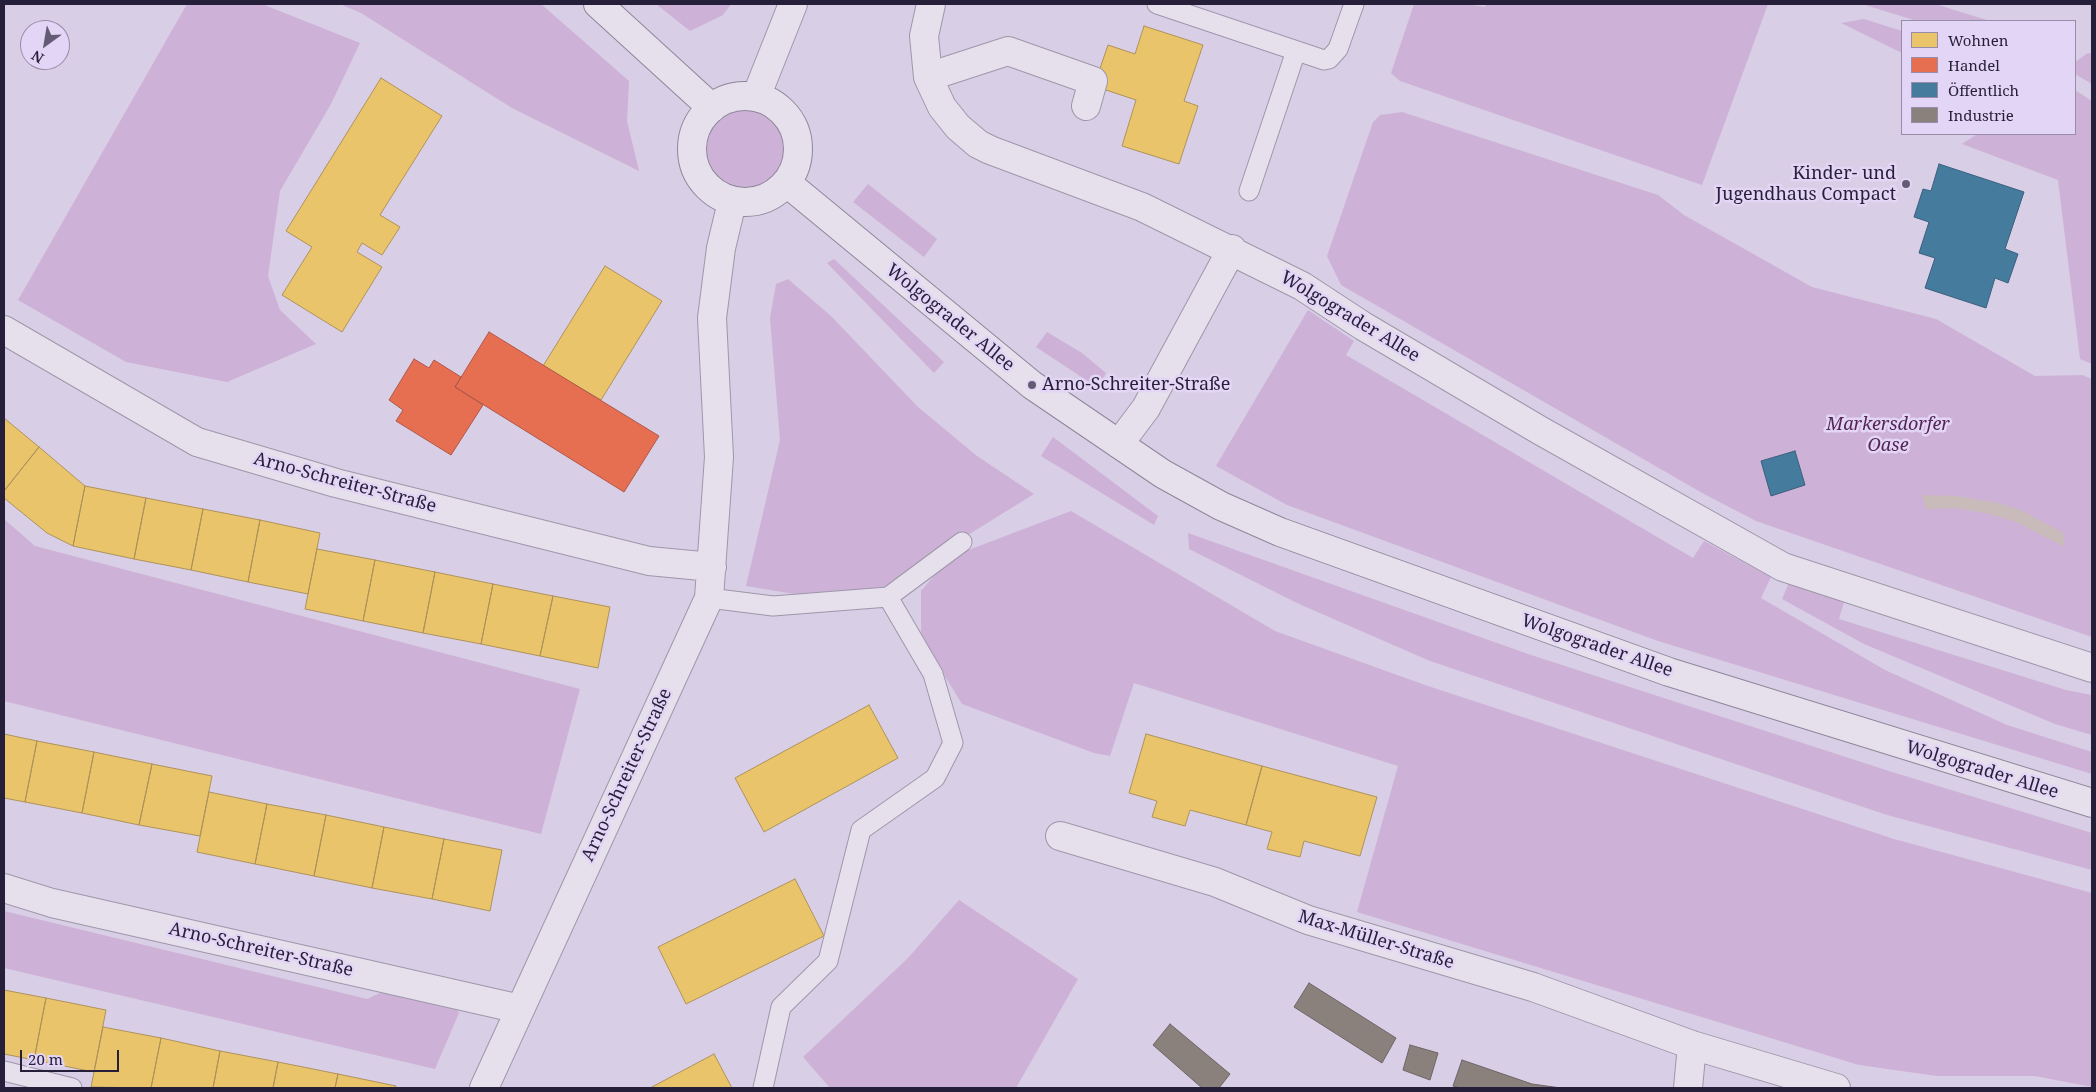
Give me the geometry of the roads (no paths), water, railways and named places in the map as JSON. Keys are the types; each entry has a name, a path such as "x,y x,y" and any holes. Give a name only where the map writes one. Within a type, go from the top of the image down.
{"street":[{"path":"598,4 712,108"},
{"path":"756,97 793,4"},
{"name":"Wolgograder Allee","path":"931,4 924,36 928,77 942,106 958,127 990,150 1142,207 1232,249 1302,286 1363,326 1541,431 1783,567 2092,668"},
{"path":"928,77 1008,51 1093,82 1086,106"},
{"path":"756,97 772,103 790,121 798,142 796,167 787,183 777,193 757,202 732,202 712,192 698,175 692,152 696,129 702,118 712,108 728,98 756,97"},
{"name":"Wolgograder Allee","path":"787,183 1032,385 1197,494 1280,532 1670,672 2092,803"},
{"name":"Arno-Schreiter-Straße","path":"484,1088 710,598 719,457 712,318 721,248 732,202"},
{"path":"1119,444 1146,408 1232,249"},
{"name":"Arno-Schreiter-Straße","path":"4,330 197,442 336,483 649,561 712,567"},
{"name":"Max-Müller-Straße","path":"1060,836 1215,882 1308,920 1533,987 1692,1045 1836,1088"},
{"name":"Arno-Schreiter-Straße","path":"4,888 52,903 520,1009"},
{"path":"1688,1088 1692,1045"}],"lane":[{"path":"1157,4 1324,60 1329,60 1342,40 1354,4"},
{"path":"1249,191 1296,51"},
{"path":"710,598 773,606 888,597 962,542"},
{"path":"763,1088 781,1007 828,961 861,830 935,778 953,743 933,674 888,597"},
{"path":"4,1071 72,1088"}],"place":[{"name":"Kinder- und Jugendhaus Compact","path":"1906,184"},
{"name":"Arno-Schreiter-Straße","path":"1032,385"}],"park label":[{"name":"Markersdorfer Oase","path":"1888,435"}]}
